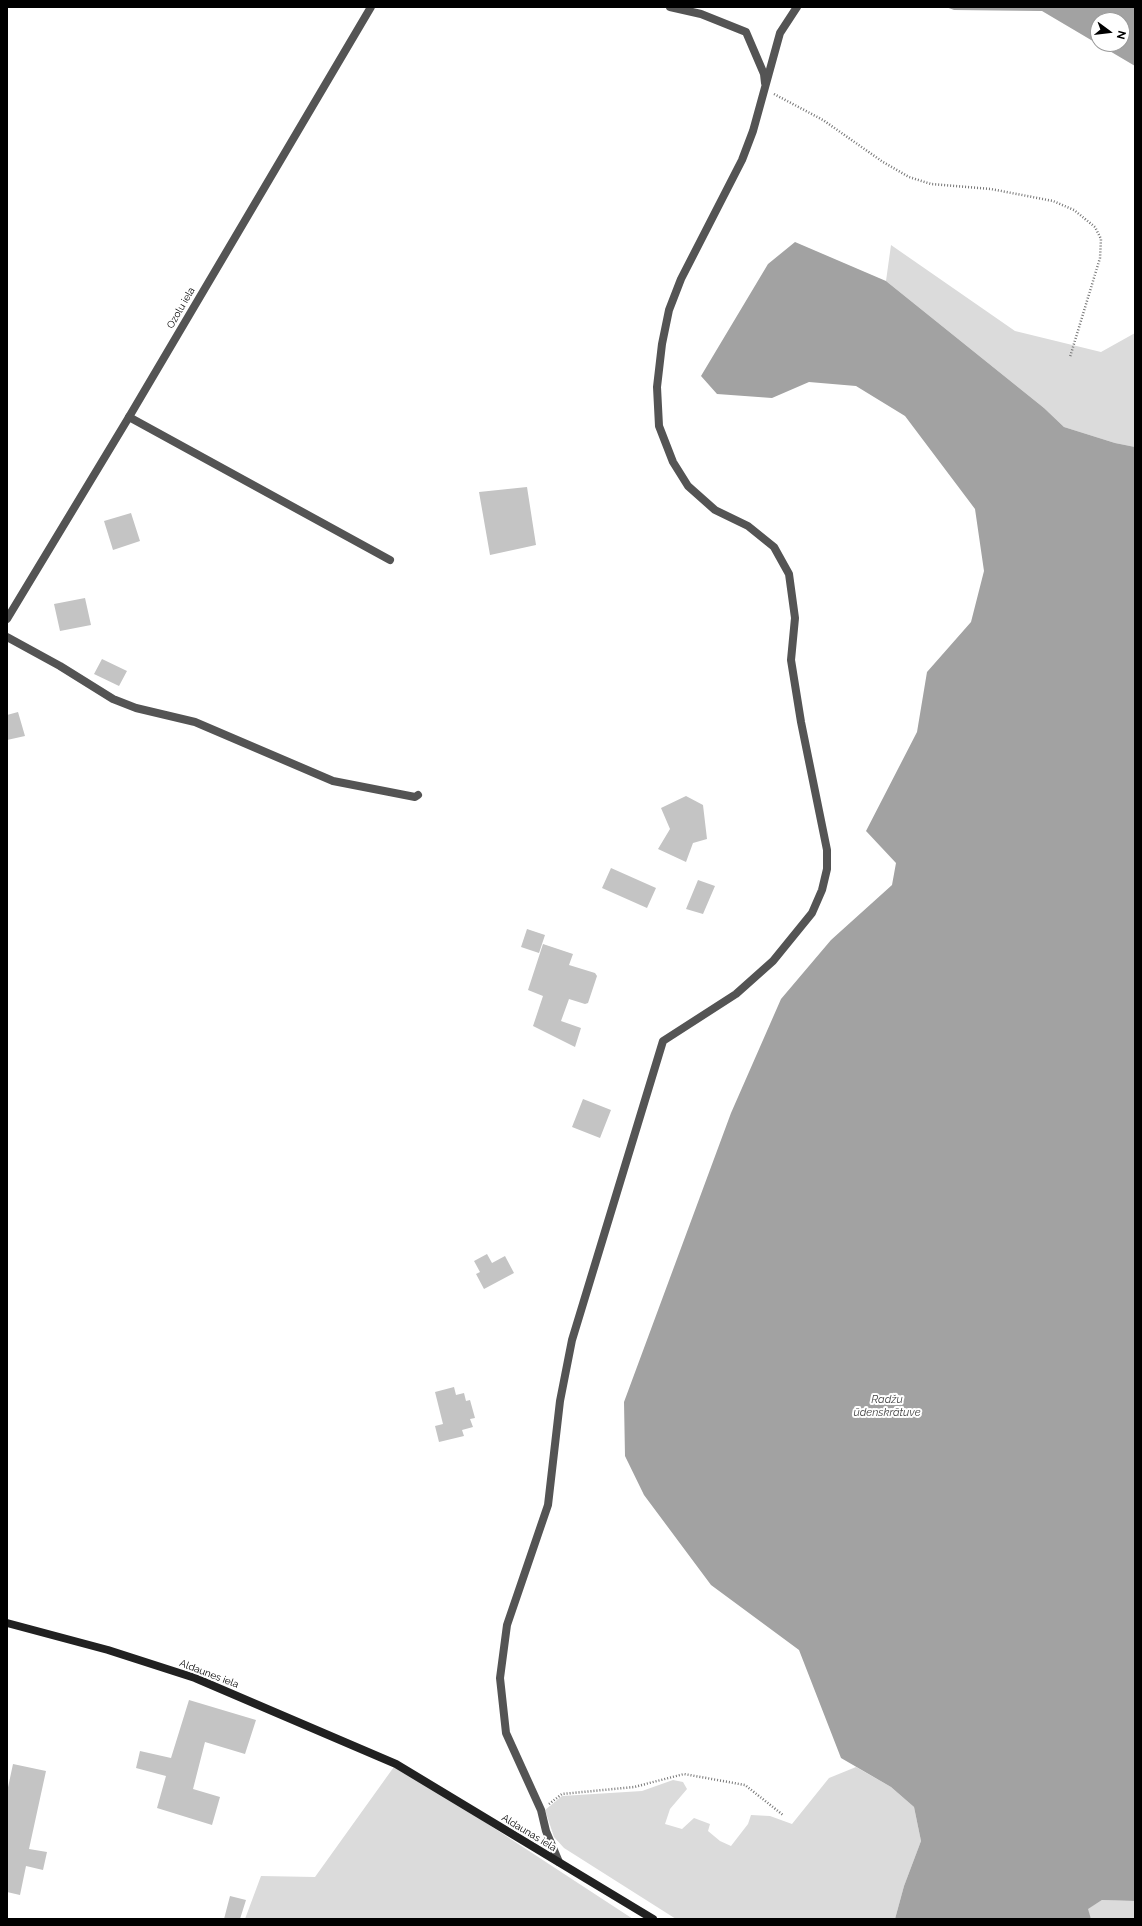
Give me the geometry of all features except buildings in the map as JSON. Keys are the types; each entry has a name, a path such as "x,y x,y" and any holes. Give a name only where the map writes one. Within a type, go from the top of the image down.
{"street":[{"name":"Ozolu iela","path":"7,619 129,417 371,7"},
{"path":"670,7 701,14 746,32 764,74 765,89"},
{"path":"559,1862 546,1831 541,1810 506,1733 500,1678 507,1625 548,1505 560,1401 572,1340 596,1256 663,1041 736,994 773,961 812,913 822,890 827,869 827,850 801,722 791,660 796,618 789,574 774,547 748,526 715,510 688,486 673,462 659,426 657,387 662,344 670,310 681,279 742,160 753,131 780,34 797,7"},
{"path":"129,417 390,560"},
{"path":"7,637 60,666 113,699 130,706 195,722 333,781 415,797 418,795"},
{"name":"Aldaunes iela","path":"7,1623 108,1650 195,1678 396,1764"},
{"name":"Aldaunas iela","path":"396,1764 653,1919"}],"path":[{"path":"765,89 823,120 883,162 909,177 930,184 991,189 1053,201 1074,210 1095,227 1101,239 1100,258 1070,357"},
{"path":"541,1810 562,1794 634,1787 684,1774 745,1785 783,1815"}],"shaded area":[{"path":"891,245 1015,331 1101,352 1135,333 1135,447 1115,443 1064,427 1044,408 886,281"},
{"path":"396,1764 633,1919 245,1919 261,1876 315,1877"},
{"path":"856,1767 891,1787 914,1807 921,1841 904,1886 895,1919 676,1919 564,1848 554,1837 545,1810 562,1796 642,1791 673,1780 683,1782 687,1789 670,1809 665,1824 682,1829 694,1818 710,1824 708,1831 720,1841 731,1846 748,1824 751,1815 770,1816 792,1824 829,1778"},
{"path":"1102,1900 1135,1901 1135,1919 1091,1919 1087,1909"}],"water":[{"path":"946,7 1135,7 1135,66 1111,52 1130,52 1130,12 1090,12 1090,39 1042,11 954,10"},
{"name":"Radžu ūdenskrātuve","path":"795,242 886,281 1044,408 1064,427 1115,443 1135,447 1135,1901 1102,1900 1088,1909 1091,1919 895,1919 904,1886 921,1841 914,1807 891,1787 841,1758 799,1650 711,1585 644,1495 625,1456 624,1402 731,1113 781,999 831,940 892,885 896,863 866,831 917,732 927,672 971,622 984,571 975,509 905,416 856,386 809,382 772,398 717,394 701,376 768,264"}]}
